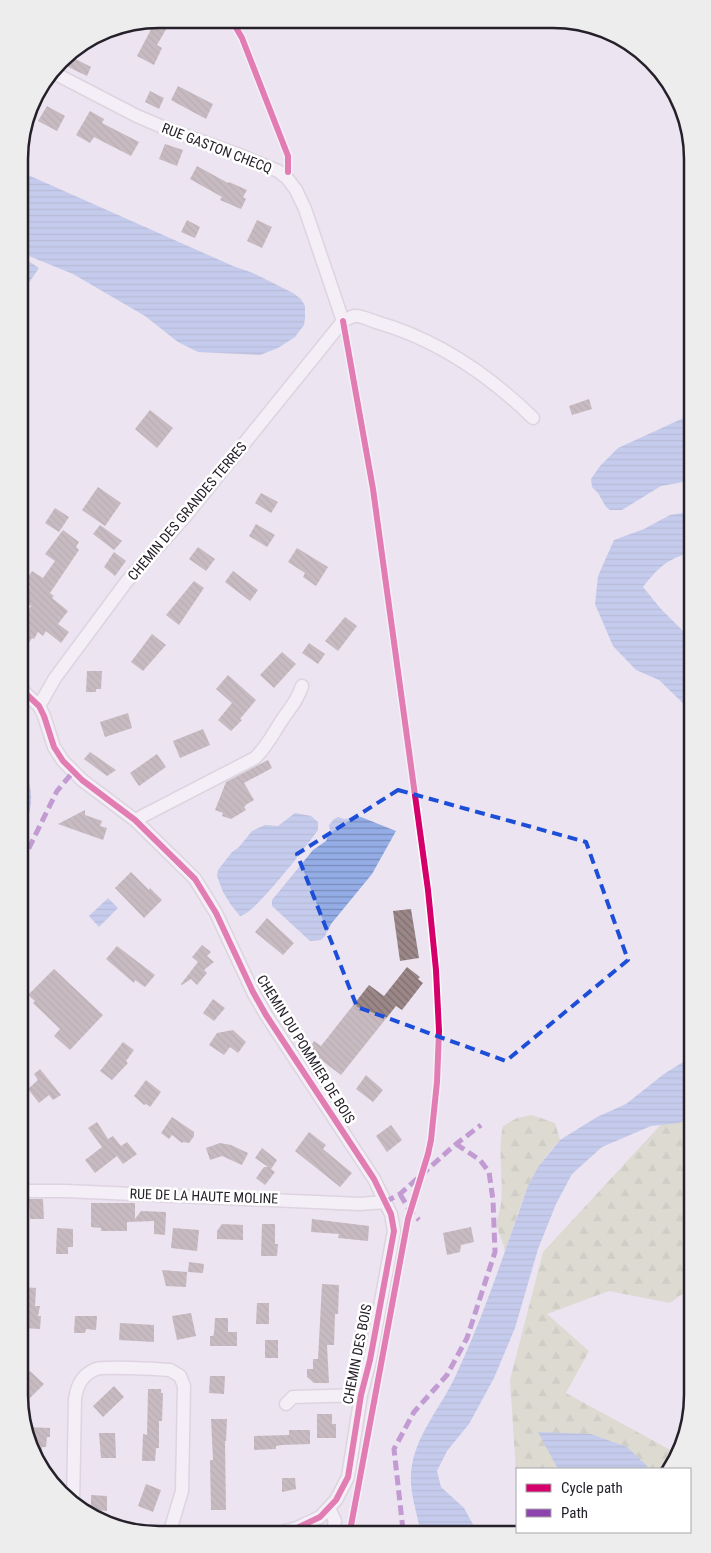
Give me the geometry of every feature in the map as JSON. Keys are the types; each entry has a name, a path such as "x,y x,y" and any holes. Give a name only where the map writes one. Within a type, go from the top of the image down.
{"street":[{"name":"RUE GASTON CHECQ","path":"58,75 137,116 278,171 287,178 296,190 305,209 343,321"},
{"path":"343,321 355,316 385,324 430,342 462,360 514,399 533,418"},
{"name":"CHEMIN DES GRANDES TERRES","path":"39,706 55,678 127,581 184,518 343,321"},
{"path":"135,820 255,758 267,746 298,699 302,686"},
{"path":"28,696 39,706"},
{"name":"CHEMIN DU POMMIER DE BOIS","path":"39,706 54,747 63,762 82,780 135,820 195,879 216,913 253,992 266,1015 374,1179 385,1202"},
{"name":"RUE DE LA HAUTE MOLINE","path":"28,1191 360,1204 385,1202"},
{"name":"CHEMIN DES BOIS","path":"330,1508 348,1477 361,1395 370,1360 394,1231 392,1214 385,1202"},
{"path":"73,1493 74,1399 76,1386 83,1377 97,1368 170,1370 180,1376 184,1386 182,1491 172,1526"},
{"name":"CHEMIN DES BOIS","path":"286,1404 292,1397 361,1395"},
{"path":"301,1526 320,1517 330,1508 335,1521 334,1526"}],"highlighted area":[{"path":"398,790 586,842 628,960 506,1061 357,1007 297,854"}],"green space":[{"path":"683,1100 683,1293 670,1303 609,1291 547,1314 589,1351 566,1393 671,1450 660,1468 516,1468 516,1472 510,1380 543,1252"},
{"path":"532,1115 555,1123 560,1140 549,1152 532,1179 520,1207 505,1252 497,1223 502,1193 501,1136 503,1126 517,1118"}],"water":[{"path":"28,175 233,266 253,273 293,293 301,299 305,306 304,325 295,337 278,348 260,355 198,352 178,342 145,316 73,274 28,256"},
{"path":"28,261 39,268 28,284"},
{"path":"684,418 684,482 661,486 622,510 610,510 592,487 591,479 600,466 618,448"},
{"path":"684,513 684,555 663,566 643,587 684,632 684,704 659,680 636,670 613,646 595,604 598,576 614,540 644,529 670,515"},
{"path":"28,781 31,792 28,817"},
{"path":"295,813 311,816 318,822 318,830 268,892 247,913 240,916 223,892 217,876 218,870 252,831 265,825 278,826"},
{"path":"338,817 344,819 361,817 396,831 372,874 331,924 325,936 321,940 310,941 272,906 272,900 313,850 326,841 330,830 329,825"},
{"path":"108,898 118,908 99,927 89,916"},
{"path":"683,1062 683,1121 651,1126 602,1147 572,1174 556,1204 538,1249 515,1328 494,1378 469,1424 447,1451 437,1471 441,1487 464,1508 474,1526 421,1526 412,1495 411,1473 415,1453 466,1354 494,1283 528,1186 538,1167 560,1140 597,1117 626,1104 664,1074"},
{"path":"538,1432 591,1434 627,1447 648,1467 648,1468 557,1468"}],"building":[{"path":"152,28 167,28 157,45 162,48 154,65 137,56"},
{"path":"74,58 91,67 87,76 66,66"},
{"path":"178,86 213,104 206,119 171,100"},
{"path":"150,91 164,98 159,109 145,102"},
{"path":"47,106 65,116 57,131 38,121"},
{"path":"90,111 104,119 102,123 139,142 131,156 94,137 90,143 76,135"},
{"path":"165,144 183,150 177,166 159,159"},
{"path":"197,166 228,183 247,190 243,197 246,199 241,209 220,200 222,197 190,179"},
{"path":"187,220 200,227 195,238 181,232"},
{"path":"257,220 272,227 262,248 247,241"},
{"path":"589,399 592,409 572,415 569,406"},
{"path":"150,410 173,428 157,448 135,429"},
{"path":"98,487 121,503 105,526 82,510"},
{"path":"261,493 278,502 271,513 255,503"},
{"path":"55,508 69,517 59,532 45,523"},
{"path":"256,524 275,535 267,547 249,536"},
{"path":"100,525 122,541 114,550 93,534"},
{"path":"63,530 79,542 76,547 79,550 50,593 54,596 52,598 68,611 58,624 69,632 61,643 46,631 43,636 38,632 28,644 28,611 31,606 28,604 28,590 30,587 28,586 28,577 32,571 43,578 55,561 45,554"},
{"path":"198,547 215,559 206,571 189,559"},
{"path":"297,548 328,567 316,586 303,577 305,573 288,562"},
{"path":"114,552 126,561 115,576 104,567"},
{"path":"233,571 258,590 250,601 225,582"},
{"path":"194,581 204,588 179,625 166,615"},
{"path":"345,617 357,626 338,651 325,641"},
{"path":"152,634 166,645 143,671 131,662"},
{"path":"309,643 325,654 318,664 302,653"},
{"path":"282,652 296,664 274,688 260,675"},
{"path":"87,671 102,671 101,689 96,689 96,692 86,692"},
{"path":"228,675 256,700 240,719 242,720 231,731 218,720 232,703 216,689"},
{"path":"128,713 132,728 105,737 100,722"},
{"path":"203,729 210,745 180,758 173,741"},
{"path":"90,752 116,770 107,776 84,759"},
{"path":"157,754 166,767 139,786 130,773"},
{"path":"268,760 272,768 244,783 254,800 244,807 246,810 231,819 222,816 223,813 215,810 226,782"},
{"path":"85,810 85,815 102,821 100,826 107,828 103,840 58,824"},
{"path":"131,872 162,900 144,918 115,888"},
{"path":"411,909 419,958 400,961 393,911"},
{"path":"267,918 294,943 283,955 255,932"},
{"path":"202,945 211,952 207,956 214,962 204,970 207,973 197,985 191,979 182,985 198,962 192,957"},
{"path":"117,946 155,975 145,987 135,980 134,983 106,959"},
{"path":"407,967 420,977 418,979 423,983 402,1010 396,1006 341,1075 308,1050 314,1041 321,1046 369,985 384,996"},
{"path":"54,969 103,1015 70,1050 54,1036 60,1029 33,1003 35,1001 28,995"},
{"path":"213,999 225,1008 214,1021 203,1013"},
{"path":"233,1030 246,1042 238,1053 230,1047 224,1055 209,1045 217,1033"},
{"path":"123,1042 134,1050 126,1061 128,1063 112,1080 100,1071"},
{"path":"40,1069 61,1095 53,1100 49,1095 39,1103 28,1089 38,1080 34,1074"},
{"path":"366,1075 383,1090 373,1102 356,1089"},
{"path":"146,1080 161,1092 150,1107 146,1104 144,1105 134,1096"},
{"path":"172,1117 194,1132 194,1136 189,1143 182,1143 172,1135 169,1139 161,1133"},
{"path":"97,1122 108,1139 113,1136 121,1146 127,1142 137,1154 123,1164 117,1156 95,1173 85,1160 102,1147 88,1128"},
{"path":"391,1125 402,1140 387,1152 376,1136"},
{"path":"309,1132 326,1145 323,1149 352,1173 340,1187 295,1151"},
{"path":"220,1143 231,1145 248,1153 242,1165 222,1156 210,1160 206,1148"},
{"path":"262,1148 277,1160 271,1169 255,1158"},
{"path":"264,1167 268,1167 275,1172 265,1185 256,1178"},
{"path":"29,1199 43,1199 44,1219 30,1219"},
{"path":"91,1203 135,1203 135,1219 141,1211 166,1212 165,1235 154,1234 154,1221 127,1222 127,1231 101,1231 101,1228 91,1227"},
{"path":"312,1219 369,1226 368,1241 338,1238 339,1234 311,1232"},
{"path":"222,1224 243,1225 243,1240 217,1239 217,1231"},
{"path":"262,1224 275,1224 275,1244 278,1244 277,1256 261,1256"},
{"path":"471,1227 474,1242 461,1245 460,1252 447,1255 443,1233"},
{"path":"57,1228 73,1229 73,1247 68,1247 68,1254 56,1254"},
{"path":"173,1228 199,1230 197,1251 171,1248"},
{"path":"189,1262 204,1264 203,1273 188,1272"},
{"path":"162,1270 187,1272 186,1287 166,1286"},
{"path":"322,1284 339,1285 338,1314 335,1314 334,1345 327,1345 329,1383 314,1383 307,1377 307,1369 313,1369 313,1359 318,1359"},
{"path":"28,1287 36,1288 35,1306 40,1306 38,1316 41,1316 40,1329 28,1328"},
{"path":"257,1303 269,1303 269,1324 256,1324"},
{"path":"191,1313 196,1336 177,1340 172,1316"},
{"path":"75,1316 97,1316 96,1330 86,1329 85,1333 74,1333"},
{"path":"215,1318 228,1318 228,1332 237,1332 237,1346 210,1346 210,1336 213,1336 214,1333"},
{"path":"120,1323 154,1325 154,1342 119,1340"},
{"path":"265,1340 278,1340 278,1358 265,1358"},
{"path":"30,1371 44,1384 28,1400 28,1394 28,1373"},
{"path":"210,1376 225,1376 224,1394 209,1393"},
{"path":"114,1386 124,1397 103,1417 93,1406"},
{"path":"148,1389 161,1389 161,1393 163,1393 162,1421 159,1421 159,1448 156,1448 155,1461 142,1461 143,1434 147,1435"},
{"path":"317,1414 332,1414 332,1424 336,1424 336,1438 317,1438"},
{"path":"211,1419 227,1419 225,1441 226,1510 211,1510 210,1460 213,1460"},
{"path":"32,1427 50,1428 50,1437 47,1437 46,1447 42,1447 42,1454"},
{"path":"289,1430 310,1430 310,1444 282,1445 276,1446 276,1449 254,1450 254,1436 289,1435"},
{"path":"99,1433 115,1433 116,1458 101,1458"},
{"path":"282,1478 295,1478 296,1489 282,1492"},
{"path":"146,1484 161,1490 153,1512 138,1506"},
{"path":"91,1495 107,1496 107,1511 98,1510 91,1506"}],"marked path":[{"path":"28,850 57,791 73,772"},
{"path":"385,1202 400,1194 456,1144 481,1125"},
{"path":"403,1526 394,1449 414,1412 447,1375 467,1338 495,1252 493,1200 489,1172 480,1160 456,1144"},
{"path":"400,1194 410,1211 419,1220"}],"cycle path":[{"path":"236,28 242,38 288,156 288,172"},
{"path":"343,321 373,489 428,890 436,970 439,1031 437,1082 431,1140 408,1219 351,1526"},
{"path":"28,696 39,706 54,747 63,761 82,780 135,820 195,879 216,913 253,992 266,1015 374,1179 391,1214 394,1231 370,1360 361,1395 348,1477 336,1500 320,1517 301,1526"}]}
